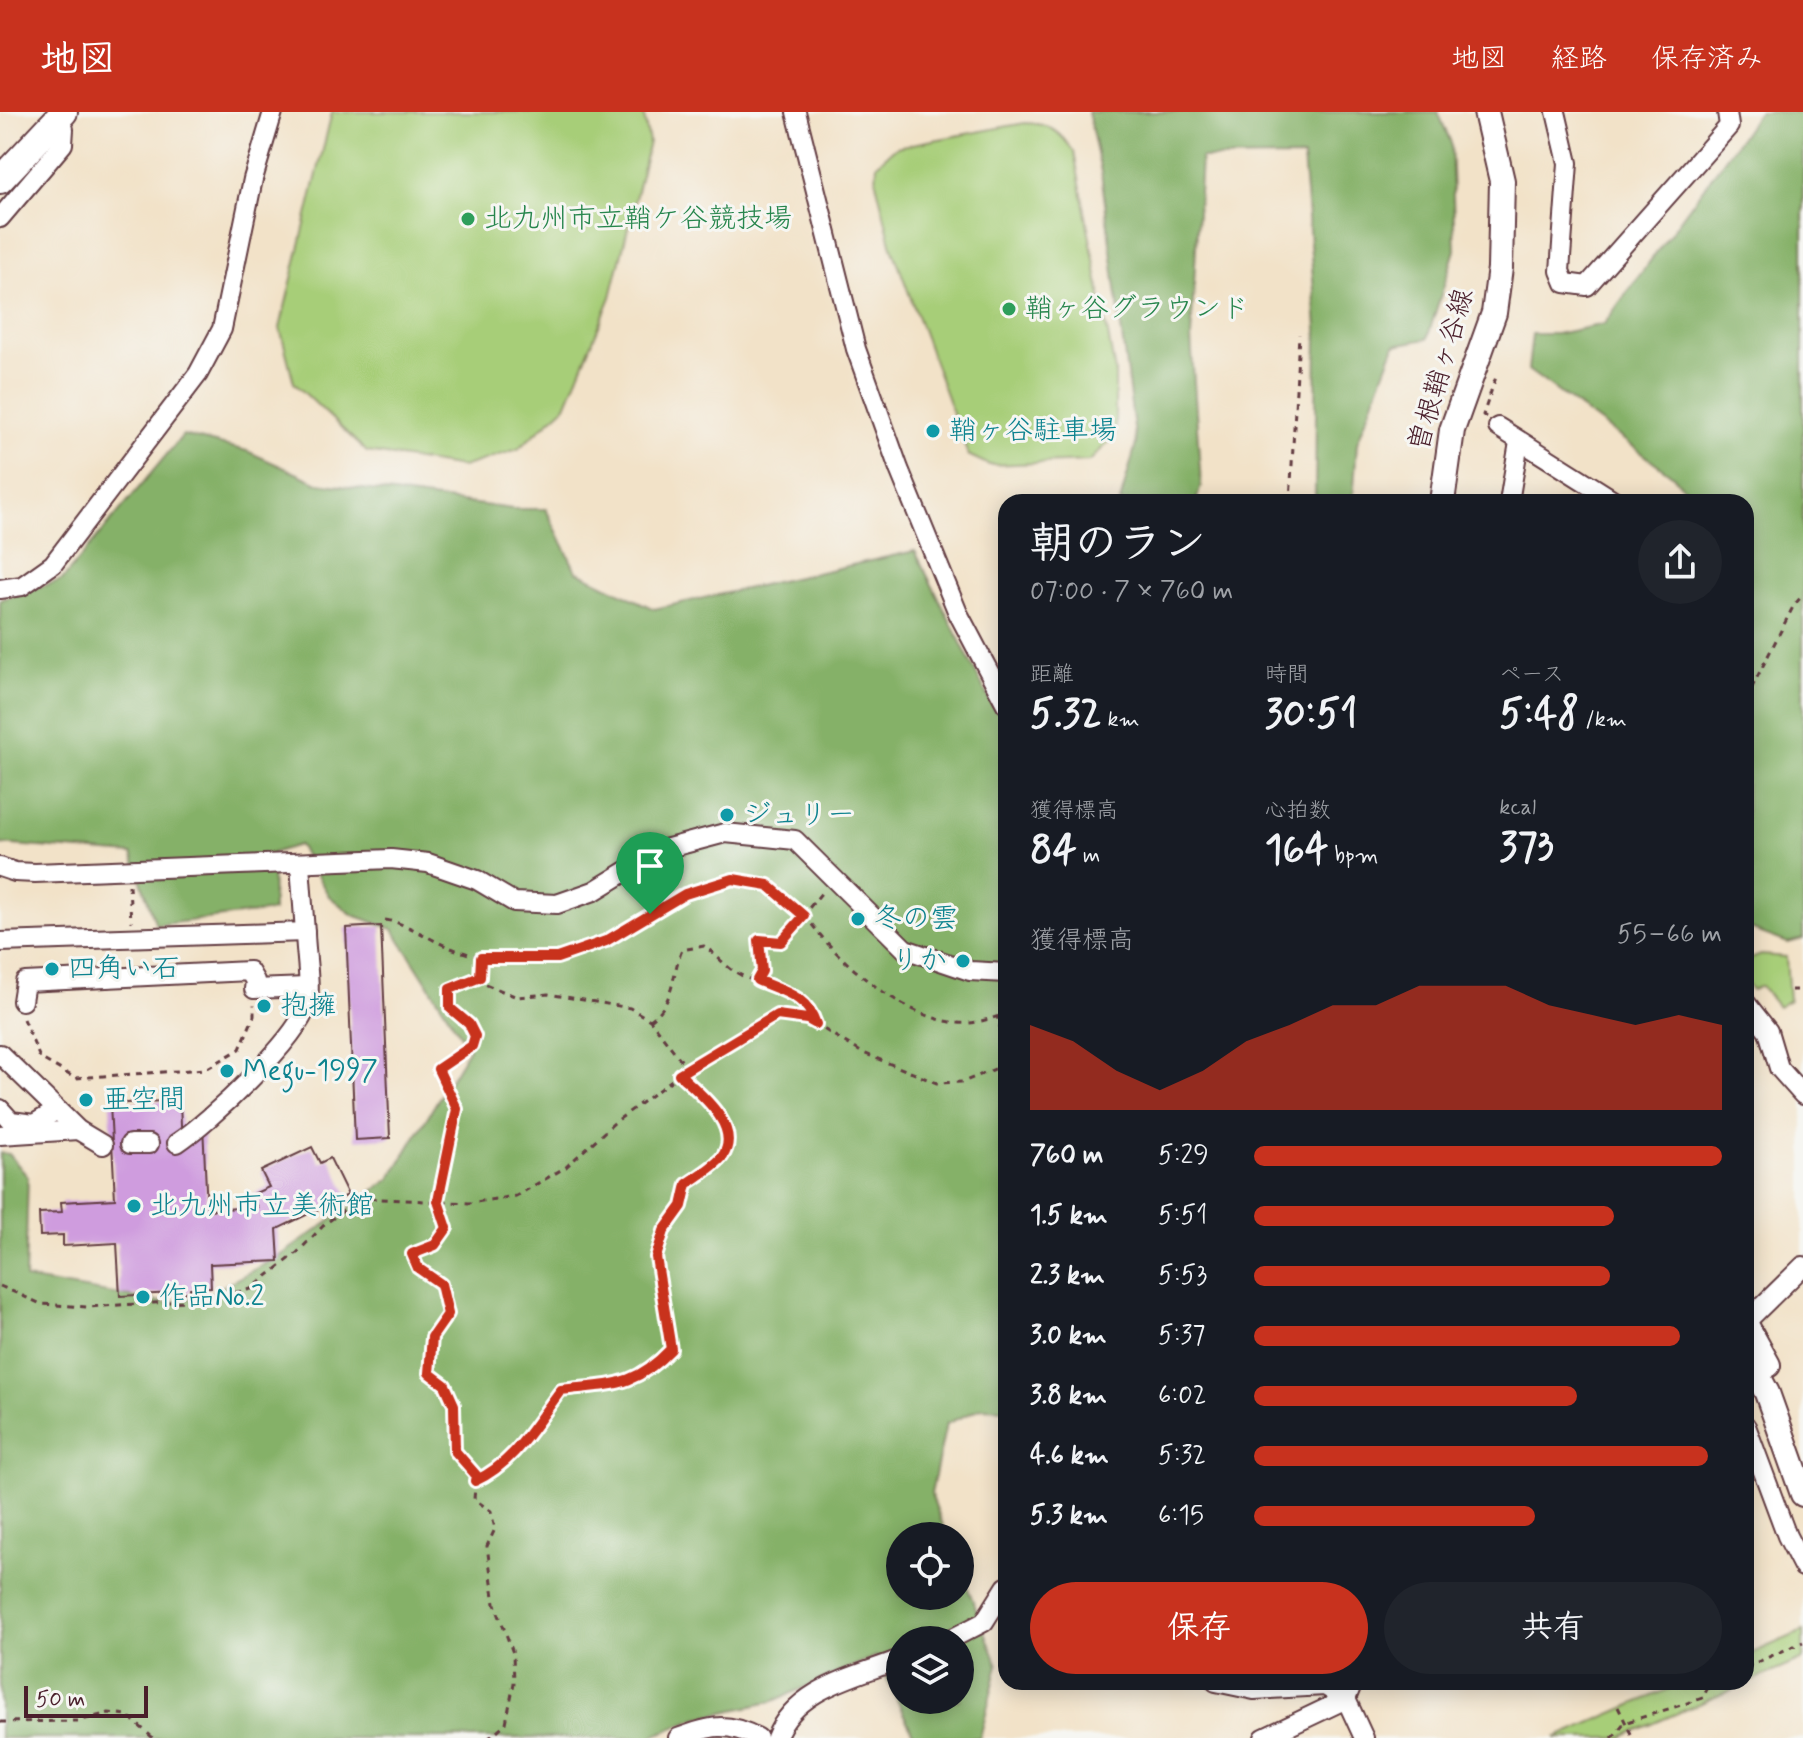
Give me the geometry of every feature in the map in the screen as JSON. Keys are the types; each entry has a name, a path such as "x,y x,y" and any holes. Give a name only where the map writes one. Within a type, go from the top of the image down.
{"highway":[{"path":"0,158 54,115"},
{"path":"0,180 54,115"}],"main road":[{"name":"曽根鞘ヶ谷線","path":"1428,494 1438,427 1480,309 1486,266 1484,113"},
{"name":"曽根鞘ヶ谷線","path":"1443,494 1452,430 1494,313 1500,268 1502,181 1496,143 1484,113"},
{"path":"1754,1340 1783,1397 1803,1451"},
{"path":"1754,1368 1767,1393 1803,1494"}],"street":[{"path":"0,589 22,586 53,564 198,374 222,329 253,179 273,112"},
{"path":"796,112 856,349 899,469 958,613 998,689"},
{"path":"1556,112 1568,163 1560,271 1565,283 1587,286 1729,126 1727,112"},
{"path":"0,218 63,144 64,129 54,115"},
{"path":"1498,427 1604,494"},
{"path":"1510,494 1519,442"},
{"path":"0,867 35,873 300,865 391,859 428,863 477,880 514,902 557,904 594,891 661,850 725,833 795,840 905,949 970,971 998,973"},
{"path":"177,1143 230,1100 281,1044 307,1005 300,865"},
{"path":"0,942 305,932"},
{"path":"22,1001 25,982 249,971 254,989 307,987"},
{"path":"1754,1013 1768,1031 1779,1068 1803,1095"},
{"path":"0,1054 78,1130 103,1145"},
{"path":"0,1109 11,1121 34,1124 57,1110"},
{"path":"0,1135 78,1130"},
{"path":"1754,1316 1803,1266"},
{"path":"1754,1441 1787,1536 1803,1567"},
{"path":"974,1627 984,1622 998,1600"},
{"path":"776,1738 783,1721 811,1695 886,1665"},
{"path":"1264,1738 1349,1690 1364,1738"},
{"path":"678,1738 711,1725 732,1725 758,1738"}],"path":[{"path":"1290,494 1299,334"},
{"path":"1496,377 1483,415 1498,427"},
{"path":"1754,683 1794,605 1803,595"},
{"path":"757,980 762,971 759,940 781,942 833,878"},
{"path":"385,920 407,924 451,949 481,958 557,958 606,941 685,894 733,879 768,885 804,916 831,947 885,992 921,1012 960,1024 997,1016 998,1020"},
{"path":"129,885 132,927"},
{"path":"650,1020 660,1014 671,997 674,969 682,950 704,946 738,974 799,996 812,1012 816,1024"},
{"path":"481,958 480,977 450,989 450,1008 469,1024 475,1036 472,1046 438,1069 457,1109 438,1201 447,1228 435,1245 412,1254 418,1268 441,1284 448,1314 432,1337 429,1373 445,1385 454,1405 455,1451 476,1475 474,1499 491,1511 495,1529 487,1546 495,1604 513,1653 514,1683 506,1723 489,1738"},
{"path":"475,980 517,997 548,994 630,1008 650,1020 687,1068"},
{"path":"22,1001 24,1027 40,1058 75,1078 206,1069 240,1049 254,1016 254,989"},
{"path":"1791,990 1803,990"},
{"path":"0,1286 41,1304 72,1306 202,1300 251,1289 297,1253 326,1223 362,1198 469,1203 516,1196 566,1167 614,1123 687,1068 777,1015 807,1019 861,1052 937,1083 963,1082 998,1068"},
{"path":"475,1481 493,1473 530,1437 561,1390 624,1383 650,1371 671,1349 656,1257 664,1231 682,1206 687,1184 721,1159 727,1147 726,1126 704,1098 679,1074"},
{"path":"1754,1663 1803,1642"},
{"path":"1612,1738 1624,1723 1703,1698 1706,1690"},
{"path":"1618,1707 1633,1738"},
{"path":"0,1722 78,1721 109,1713 127,1715 153,1738"}],"green space":[{"name":"北九州市立鞘ケ谷競技場","path":"332,112 643,112 649,142 611,297 566,406 518,449 462,467 367,452 294,383 280,328"},
{"path":"1088,112 1438,112 1451,143 1455,250 1427,339 1395,345 1357,443 1354,494 1315,494 1317,328 1303,157 1201,158 1191,338 1201,485 1198,494 1122,494 1136,444 1101,172"},
{"path":"1759,112 1803,112 1803,939 1788,943 1754,930 1754,494 1690,494 1672,475 1528,370 1532,334 1556,334 1604,324"},
{"name":"鞘ヶ谷グラウンド","path":"1025,123 1054,130 1074,152 1115,372 1115,435 1090,461 989,465 968,455 892,247 876,182 877,164 896,147"},
{"path":"183,435 247,451 318,483 513,509 546,509 576,571 654,609 915,551 993,707 998,708 998,1409 981,1408 946,1424 931,1494 942,1522 886,1522 886,1610 974,1610 974,1604 998,1665 980,1738 915,1738 904,1714 974,1714 974,1626 886,1626 886,1677 876,1656 771,1702 696,1718 649,1738 0,1738 0,1153 9,1154 28,1177 25,1279 167,1303 207,1295 283,1254 390,1179 469,1048 393,929 353,915 329,896 299,845 272,853 273,911 156,925 132,854 0,844 0,600 62,580"},
{"path":"1761,955 1786,957 1789,1000 1778,1007 1761,986 1754,989 1754,958"},
{"path":"1803,1631 1803,1659 1754,1680 1754,1652"},
{"path":"1666,1690 1731,1690 1620,1738 1555,1738"}],"building":[{"path":"381,926 390,1138 355,1140 346,928"},
{"path":"180,1100 181,1126 203,1125 207,1210 257,1207 251,1195 269,1187 261,1171 312,1147 320,1163 330,1158 348,1195 277,1229 279,1261 210,1264 211,1287 190,1288 190,1292 120,1296 117,1243 63,1246 63,1235 40,1236 39,1213 62,1212 61,1202 115,1199 110,1104"}],"place":[{"name":"北九州市立鞘ケ谷競技場","path":"468,219"},
{"name":"鞘ヶ谷グラウンド","path":"1009,309"},
{"name":"鞘ヶ谷駐車場","path":"933,431"},
{"name":"ジュリー","path":"727,815"},
{"name":"冬の雲","path":"858,919"},
{"name":"りか","path":"963,961"},
{"name":"四角い石","path":"52,969"},
{"name":"抱擁","path":"264,1006"},
{"name":"Megu-1997","path":"227,1071"},
{"name":"亜空間","path":"86,1100"},
{"name":"北九州市立美術館","path":"134,1206"},
{"name":"作品No.2","path":"143,1297"}],"route":[{"path":"733,879 768,885 795,905 804,916 781,942 759,940 762,971 757,980 799,996 812,1012 816,1024 807,1019 777,1015 747,1030 679,1074 704,1098 726,1126 727,1147 721,1159 687,1184 682,1206 664,1231 656,1257 671,1349 650,1371 624,1383 561,1390 530,1437 493,1473 475,1481 476,1475 455,1451 454,1405 445,1385 429,1373 432,1337 448,1314 441,1284 418,1268 412,1254 435,1245 447,1228 438,1201 457,1109 438,1069 472,1046 475,1036 469,1024 450,1008 450,989 469,984 480,977 481,958 557,958 606,941 650,914 685,894 733,879"}]}
